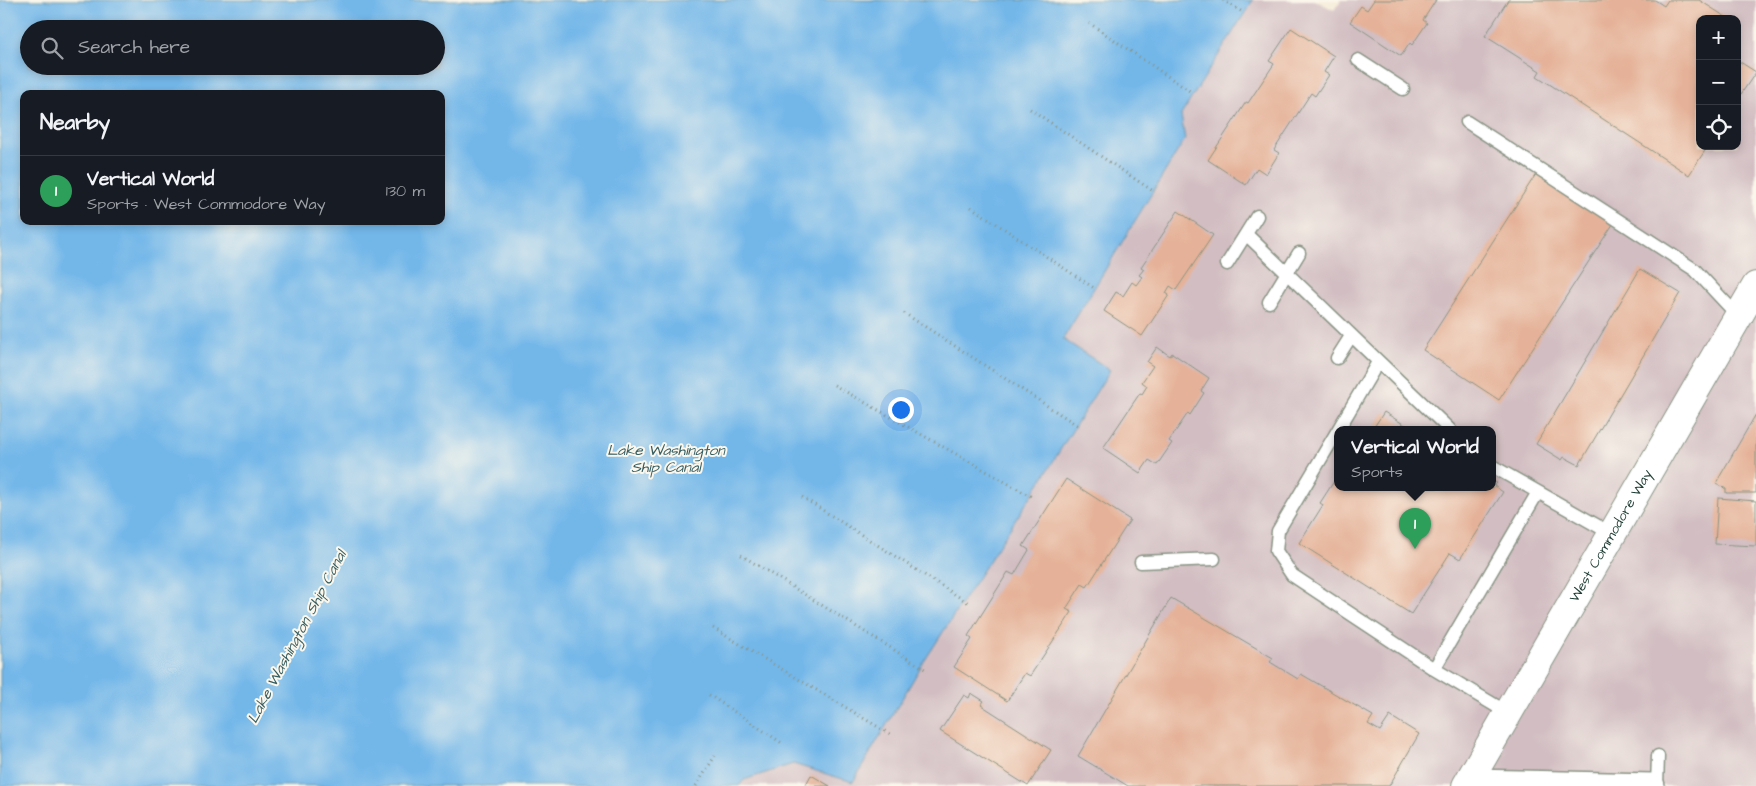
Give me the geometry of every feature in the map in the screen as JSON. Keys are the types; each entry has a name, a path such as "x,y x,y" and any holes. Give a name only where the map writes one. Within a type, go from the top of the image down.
{"street":[{"name":"West Commodore Way","path":"1467,784 1612,534 1747,316 1756,286"},
{"path":"1467,784 1652,786"}],"lane":[{"path":"1358,60 1403,89"},
{"path":"1466,122 1695,270 1747,316"},
{"path":"1227,264 1257,216"},
{"path":"1246,234 1446,426"},
{"path":"1269,302 1299,253"},
{"path":"1337,358 1351,336"},
{"path":"1340,426 1378,362"},
{"path":"1334,437 1278,531 1276,551 1292,575 1434,669 1508,713"},
{"path":"1496,468 1612,534"},
{"path":"1434,669 1538,492"},
{"path":"1141,562 1214,559"},
{"path":"1657,786 1658,756"}],"path":[{"path":"1223,0 1244,13"},
{"path":"1089,23 1191,92"},
{"path":"1030,109 1153,191"},
{"path":"970,207 1094,288"},
{"path":"904,313 1080,427"},
{"path":"834,384 1032,498"},
{"path":"802,497 970,604"},
{"path":"740,555 928,671"},
{"path":"713,628 890,734"},
{"path":"709,695 782,744"},
{"path":"696,786 715,756"}],"shaded area":[{"path":"1253,0 1315,0 1334,10 1341,0 1756,0 1756,786 739,786 744,780 793,764 853,781 923,663 1110,370 1063,339 1185,139 1181,115"}],"water":[{"name":"Lake Washington Ship Canal","path":"0,0 1253,0 1181,115 1185,139 1063,339 1110,370 923,663 853,782 793,764 744,780 739,786 0,786"}],"building":[{"path":"1374,0 1436,0 1423,20 1427,23 1412,45 1410,43 1401,56 1350,22 1361,6 1367,10"},
{"path":"1508,0 1655,0 1664,6 1668,0 1699,0 1723,15 1696,15 1696,150 1705,150 1689,175 1537,76 1540,71 1485,36"},
{"path":"1291,28 1334,56 1324,72 1329,75 1315,96 1311,93 1274,150 1279,153 1266,174 1257,168 1246,185 1208,160 1246,102 1248,103 1274,64 1269,61"},
{"path":"1741,63 1756,72 1741,94"},
{"path":"1538,171 1615,221 1499,400 1423,350"},
{"path":"1178,211 1213,235 1176,290 1170,286 1166,293 1169,295 1142,336 1104,311 1116,292 1123,296 1132,282 1136,285 1142,277 1139,275 1144,269 1141,267"},
{"path":"1640,269 1680,293 1579,465 1564,457 1562,460 1536,444"},
{"path":"1157,347 1170,356 1172,353 1209,378 1201,391 1204,393 1190,415 1188,413 1169,441 1172,443 1157,465 1149,460 1140,473 1103,448 1140,393 1142,394 1147,386 1142,382 1153,366 1147,362"},
{"path":"1384,412 1407,426 1375,426"},
{"path":"1756,414 1756,493 1726,493 1726,489 1716,483"},
{"path":"1066,479 1130,520 1087,587 1082,584 1066,609 1072,612 1030,676 1025,673 1007,701 954,667 972,639 968,636 1008,572 1014,575 1029,550 1023,546"},
{"path":"1334,481 1334,491 1496,491 1496,487 1503,492 1460,559 1450,553 1411,614 1299,543 1323,505 1320,503"},
{"path":"1718,498 1756,501 1756,546 1715,544"},
{"path":"1171,598 1273,658 1270,662 1298,679 1301,674 1373,716 1368,724 1380,731 1390,716 1419,734 1389,786 1128,786 1078,756"},
{"path":"971,693 984,701 981,705 1051,750 1028,786 940,731 964,695 969,698"},
{"path":"811,775 830,786 805,786"}],"place":[{"name":"Vertical World","path":"1415,549"}]}
